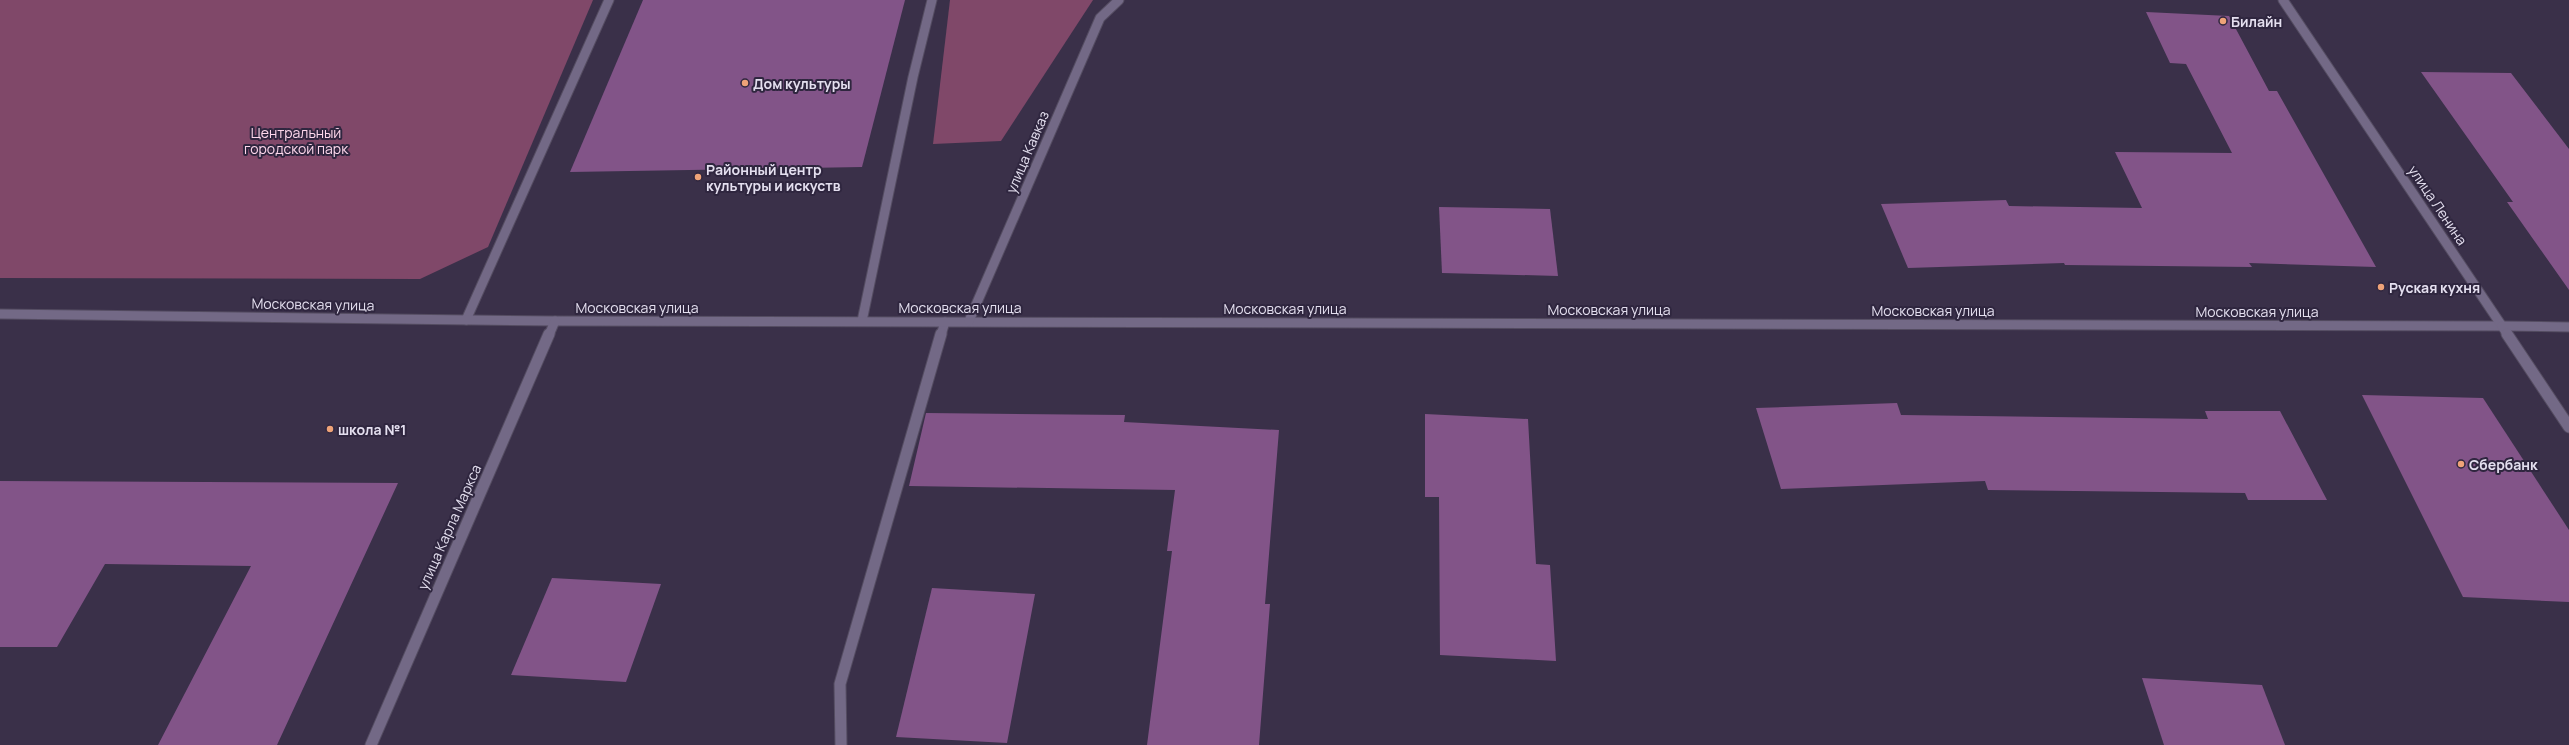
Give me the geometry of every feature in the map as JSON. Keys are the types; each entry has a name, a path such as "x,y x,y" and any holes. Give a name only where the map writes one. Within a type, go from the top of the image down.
{"street":[{"path":"466,320 608,0"},
{"path":"862,321 932,0"},
{"name":"улица Кавказ","path":"968,321 1100,18 1119,0"},
{"name":"улица Ленина","path":"2283,0 2569,427"},
{"name":"Московская улица","path":"0,314 556,321 968,321 2569,327"},
{"name":"улица Карла Маркса","path":"371,745 556,321"},
{"path":"842,745 840,684 945,322"}],"green space":[{"name":"Центральный городской парк","path":"0,0 593,0 488,247 420,279 0,278"},
{"path":"950,0 1093,0 1001,141 933,144"}],"building":[{"name":"Дом культуры","path":"643,0 905,0 862,167 570,172"},
{"path":"2146,12 2229,16 2269,91 2277,91 2376,267 2249,263 2252,267 2065,265 2064,263 1908,268 1881,204 2006,200 2009,206 2142,208 2115,152 2232,153 2186,64 2170,63"},
{"path":"2421,72 2511,73 2569,149 2569,290 2507,202 2513,202"},
{"path":"1439,207 1550,209 1558,276 1442,273"},
{"name":"Сбербанк","path":"2362,395 2483,398 2569,530 2569,602 2463,597"},
{"path":"1897,403 1901,415 2208,419 2205,411 2280,411 2327,500 2248,500 2245,493 1988,490 1985,481 1781,489 1756,408"},
{"path":"926,413 1125,415 1124,422 1279,430 1265,604 1270,604 1259,745 1147,745 1172,551 1167,551 1175,490 909,486"},
{"path":"1425,414 1528,419 1536,564 1550,565 1556,661 1440,655 1439,497 1425,497"},
{"path":"0,481 398,483 277,745 158,745 251,566 105,564 57,647 0,647"},
{"path":"552,578 661,584 626,682 511,675"},
{"path":"932,588 1035,594 1007,743 896,737"},
{"path":"2142,678 2262,685 2285,745 2164,745"}],"place":[{"name":"Билайн","path":"2223,21"},
{"name":"Дом культуры","path":"745,83"},
{"name":"Районный центр культуры и искуств","path":"698,177"},
{"name":"Руская кухня","path":"2381,287"},
{"name":"школа №1","path":"330,429"},
{"name":"Сбербанк","path":"2461,464"}]}
